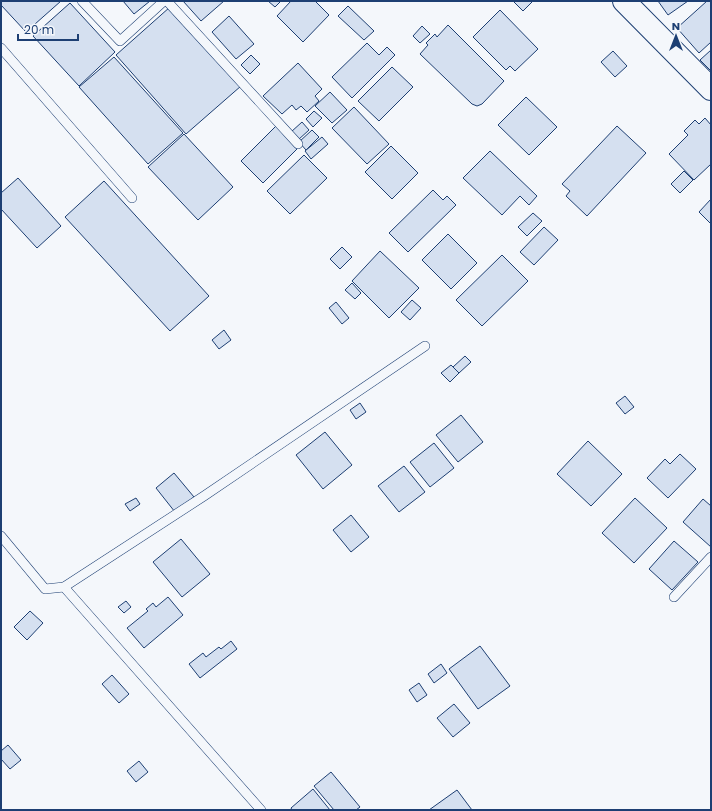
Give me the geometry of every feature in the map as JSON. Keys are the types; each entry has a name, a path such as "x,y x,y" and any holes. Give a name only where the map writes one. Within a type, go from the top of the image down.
{"main road":[{"path":"624,1 711,89"}],"lane":[{"path":"82,1 120,41 164,1"},
{"path":"167,1 298,144"},
{"path":"1,48 132,198"},
{"path":"1,536 46,589 64,587 204,496 425,346"},
{"path":"674,597 711,557"},
{"path":"64,587 261,810"}],"building":[{"path":"1,1 61,1 26,32 1,5"},
{"path":"123,1 150,1 134,14"},
{"path":"183,1 224,1 201,21"},
{"path":"268,1 281,1 275,7"},
{"path":"291,1 315,1 329,15 303,42 277,16"},
{"path":"513,1 533,1 523,11"},
{"path":"658,1 688,1 668,15"},
{"path":"707,1 711,1 711,42 699,53 677,28"},
{"path":"70,3 115,52 79,86 33,36"},
{"path":"348,6 374,31 364,40 338,16"},
{"path":"170,7 241,86 186,134 116,55"},
{"path":"500,10 538,49 515,71 510,66 506,70 473,37"},
{"path":"229,16 254,44 236,59 212,32"},
{"path":"448,25 504,81 482,104 477,106 472,104 420,54 428,45 426,43 435,34 437,37"},
{"path":"422,26 430,34 420,43 413,36"},
{"path":"367,43 379,55 387,47 395,55 352,98 332,77"},
{"path":"711,50 711,71 700,60"},
{"path":"613,51 627,66 615,77 601,62"},
{"path":"251,55 260,64 250,74 241,65"},
{"path":"114,57 183,133 148,164 79,87"},
{"path":"298,63 322,89 315,96 319,101 307,112 301,106 296,110 292,105 282,114 263,96"},
{"path":"392,67 413,87 379,121 358,101"},
{"path":"330,92 347,110 332,123 315,106"},
{"path":"526,97 557,127 529,155 498,125"},
{"path":"354,107 389,144 367,164 332,128"},
{"path":"314,111 322,118 313,127 306,119"},
{"path":"705,118 711,125 711,164 694,180 669,154 688,135 684,131 695,120 699,124"},
{"path":"302,122 309,130 298,140 291,132"},
{"path":"276,126 298,148 263,183 241,161"},
{"path":"617,126 646,153 587,216 566,196 570,191 562,184"},
{"path":"312,130 319,137 306,150 299,142"},
{"path":"184,134 233,187 198,220 148,167"},
{"path":"322,137 328,144 311,159 305,151"},
{"path":"391,146 418,173 392,199 365,172"},
{"path":"490,151 537,196 529,205 520,196 502,215 463,178"},
{"path":"304,155 327,178 290,214 267,191"},
{"path":"684,171 693,180 680,193 671,184"},
{"path":"18,178 61,226 37,248 1,209 1,193"},
{"path":"104,181 209,296 170,331 65,217"},
{"path":"433,190 443,200 447,196 456,205 408,252 389,233"},
{"path":"711,199 711,224 699,212"},
{"path":"533,213 542,221 527,236 518,227"},
{"path":"544,227 558,240 534,265 520,252"},
{"path":"448,234 477,263 451,289 422,260"},
{"path":"342,247 352,257 340,269 330,259"},
{"path":"380,251 419,288 389,318 352,281"},
{"path":"502,255 528,281 482,326 456,300"},
{"path":"352,283 361,293 355,299 345,290"},
{"path":"412,300 421,308 410,320 401,312"},
{"path":"336,302 349,318 342,324 329,308"},
{"path":"224,330 231,340 219,349 212,340"},
{"path":"465,356 471,362 459,373 453,367"},
{"path":"451,365 459,373 450,382 441,373"},
{"path":"625,396 634,407 625,414 616,403"},
{"path":"360,403 366,412 356,419 350,410"},
{"path":"461,415 483,442 458,462 436,435"},
{"path":"325,432 352,465 323,489 296,455"},
{"path":"588,441 622,474 591,506 557,474"},
{"path":"434,443 454,468 430,487 410,462"},
{"path":"680,454 696,469 668,498 647,478 665,459 670,464"},
{"path":"404,466 425,492 399,512 378,486"},
{"path":"174,473 194,497 175,512 156,488"},
{"path":"136,498 140,504 130,511 125,504"},
{"path":"635,498 667,528 634,563 602,533"},
{"path":"703,499 711,506 711,547 683,522"},
{"path":"351,515 369,537 351,552 333,530"},
{"path":"181,539 210,574 182,597 153,562"},
{"path":"674,541 698,562 672,590 649,569"},
{"path":"168,597 183,615 144,648 127,628 148,611 146,609 153,603 156,607"},
{"path":"126,601 131,607 124,613 118,607"},
{"path":"30,611 43,623 27,640 14,627"},
{"path":"231,641 237,649 200,678 189,664 203,653 206,657 219,647 221,649"},
{"path":"480,646 510,686 478,709 449,669"},
{"path":"441,664 447,673 434,683 428,674"},
{"path":"112,675 129,694 119,703 102,684"},
{"path":"419,683 427,695 417,702 409,690"},
{"path":"454,704 470,723 453,737 437,718"},
{"path":"8,745 21,760 10,769 1,759 1,751"},
{"path":"139,761 148,772 136,782 127,771"},
{"path":"331,772 360,807 356,810 334,810 314,786"},
{"path":"313,789 330,810 292,810 291,808"},
{"path":"457,790 472,810 429,810"}]}
